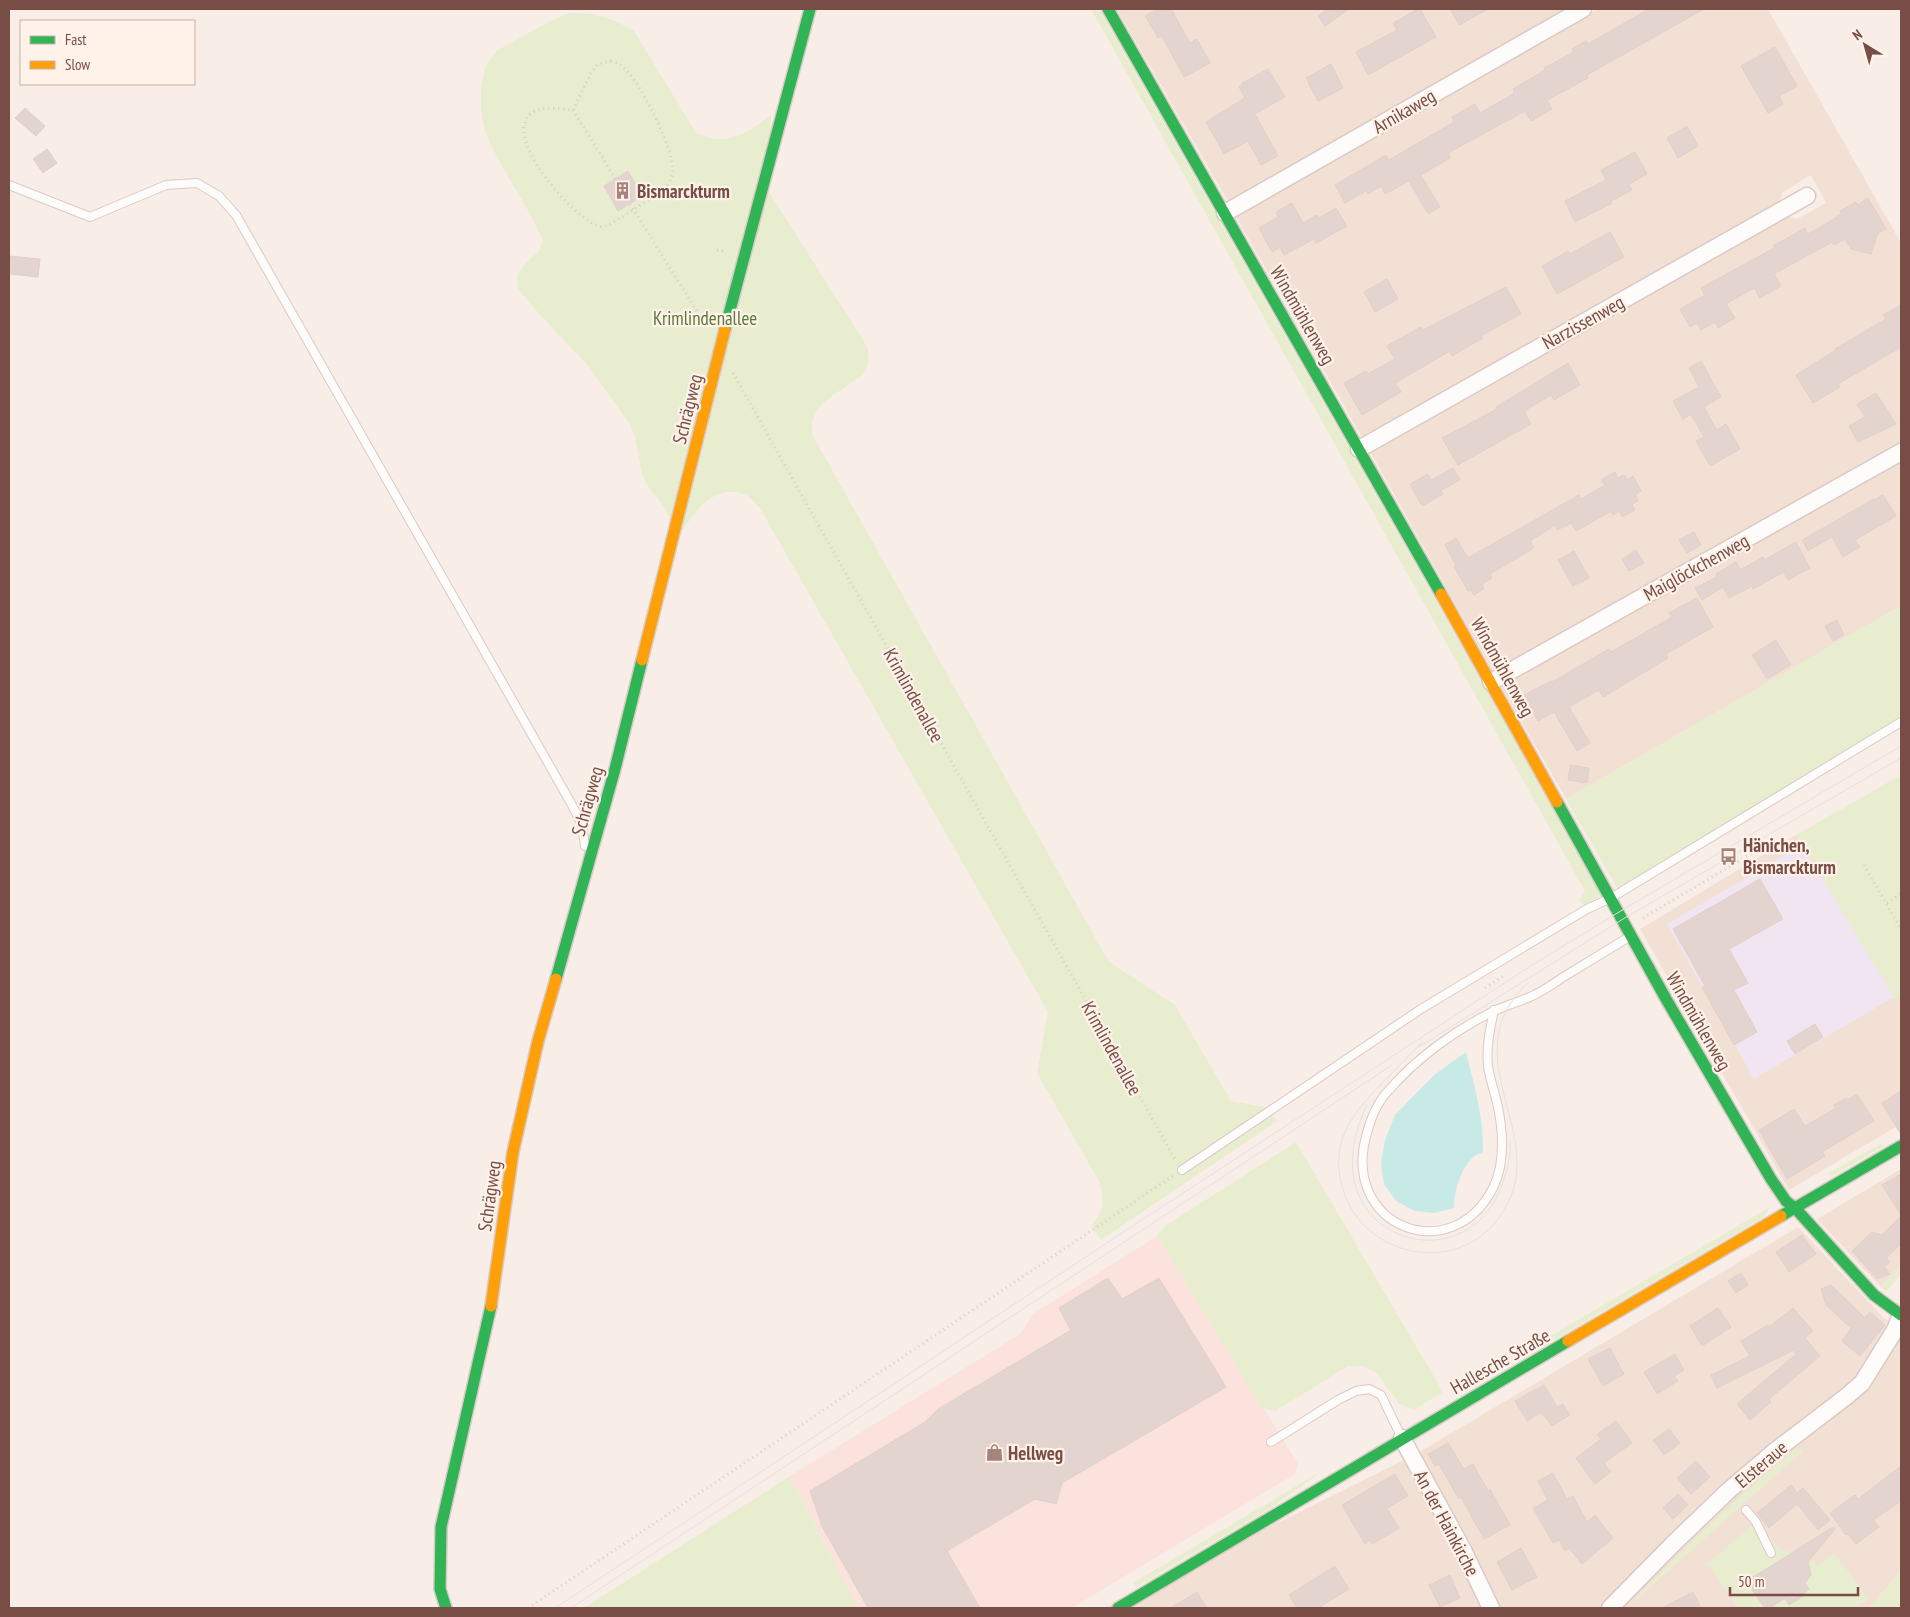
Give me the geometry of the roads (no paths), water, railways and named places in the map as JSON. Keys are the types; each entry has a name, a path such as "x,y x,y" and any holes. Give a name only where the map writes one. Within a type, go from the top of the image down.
{"street":[{"name":"Schrägweg","path":"446,1608 440,1589 441,1527 492,1301 513,1152 538,1041 614,769 720,349 810,9"},
{"name":"Windmühlenweg","path":"1108,9 1491,682 1630,931 1666,1000 1770,1179 1786,1201 1796,1209 1874,1295 1901,1315"},
{"name":"Arnikaweg","path":"1225,213 1583,9"},
{"name":"Narzissenweg","path":"1358,449 1807,196"},
{"name":"Maiglöckchenweg","path":"1491,682 1901,452"},
{"name":"Hallesche Straße","path":"1118,1608 1287,1509 1402,1438 1901,1146"},
{"name":"Elsteraue","path":"1610,1608 1728,1492 1775,1451 1848,1396 1862,1383 1895,1330 1901,1315"},
{"name":"An der Hainkirche","path":"1402,1438 1462,1548 1491,1608"}],"lane":[{"path":"9,185 90,217 166,185 197,183 219,196 236,214 572,805 582,826 588,863"},
{"path":"1182,1170 1421,1009 1586,909 1611,898 1901,722"},
{"path":"1494,1010 1487,1041 1488,1067 1498,1107 1502,1136 1500,1164 1493,1187 1480,1207 1465,1220 1453,1226 1424,1232 1404,1227 1383,1214 1369,1196 1362,1174 1362,1148 1371,1119 1387,1091 1418,1061 1464,1028 1494,1010 1533,996 1630,931"},
{"path":"1271,1442 1338,1400 1356,1391 1369,1389 1381,1395 1396,1422 1402,1438"},
{"path":"1746,1510 1756,1522 1771,1553"}],"water":[{"path":"1466,1052 1480,1114 1483,1153 1473,1157 1464,1169 1455,1195 1454,1208 1434,1213 1415,1211 1396,1201 1384,1184 1381,1164 1385,1140 1395,1115 1434,1075"}],"tram line":[{"path":"555,1608 1125,1231 1529,967 1901,746"},
{"path":"1419,1047 1623,919 1901,758"},
{"path":"1423,1042 1371,1094 1354,1116 1342,1141 1339,1154 1339,1169 1347,1200 1363,1224 1385,1241 1412,1251 1439,1252 1466,1245 1490,1229 1508,1203 1516,1175 1516,1147 1498,1064 1498,1036 1507,1009 1529,982"},
{"path":"571,1608 1392,1065"},
{"path":"1367,1105 1353,1151 1356,1189 1373,1217 1399,1234 1429,1240 1460,1234 1486,1213 1504,1179 1509,1161 1510,1142"}],"place":[{"name":"Bismarckturm","path":"623,191"},
{"name":"Hänichen, Bismarckturm","path":"1729,856"},
{"name":"Hellweg","path":"994,1453"}],"park label":[{"name":"Krimlindenallee","path":"705,318"}]}
